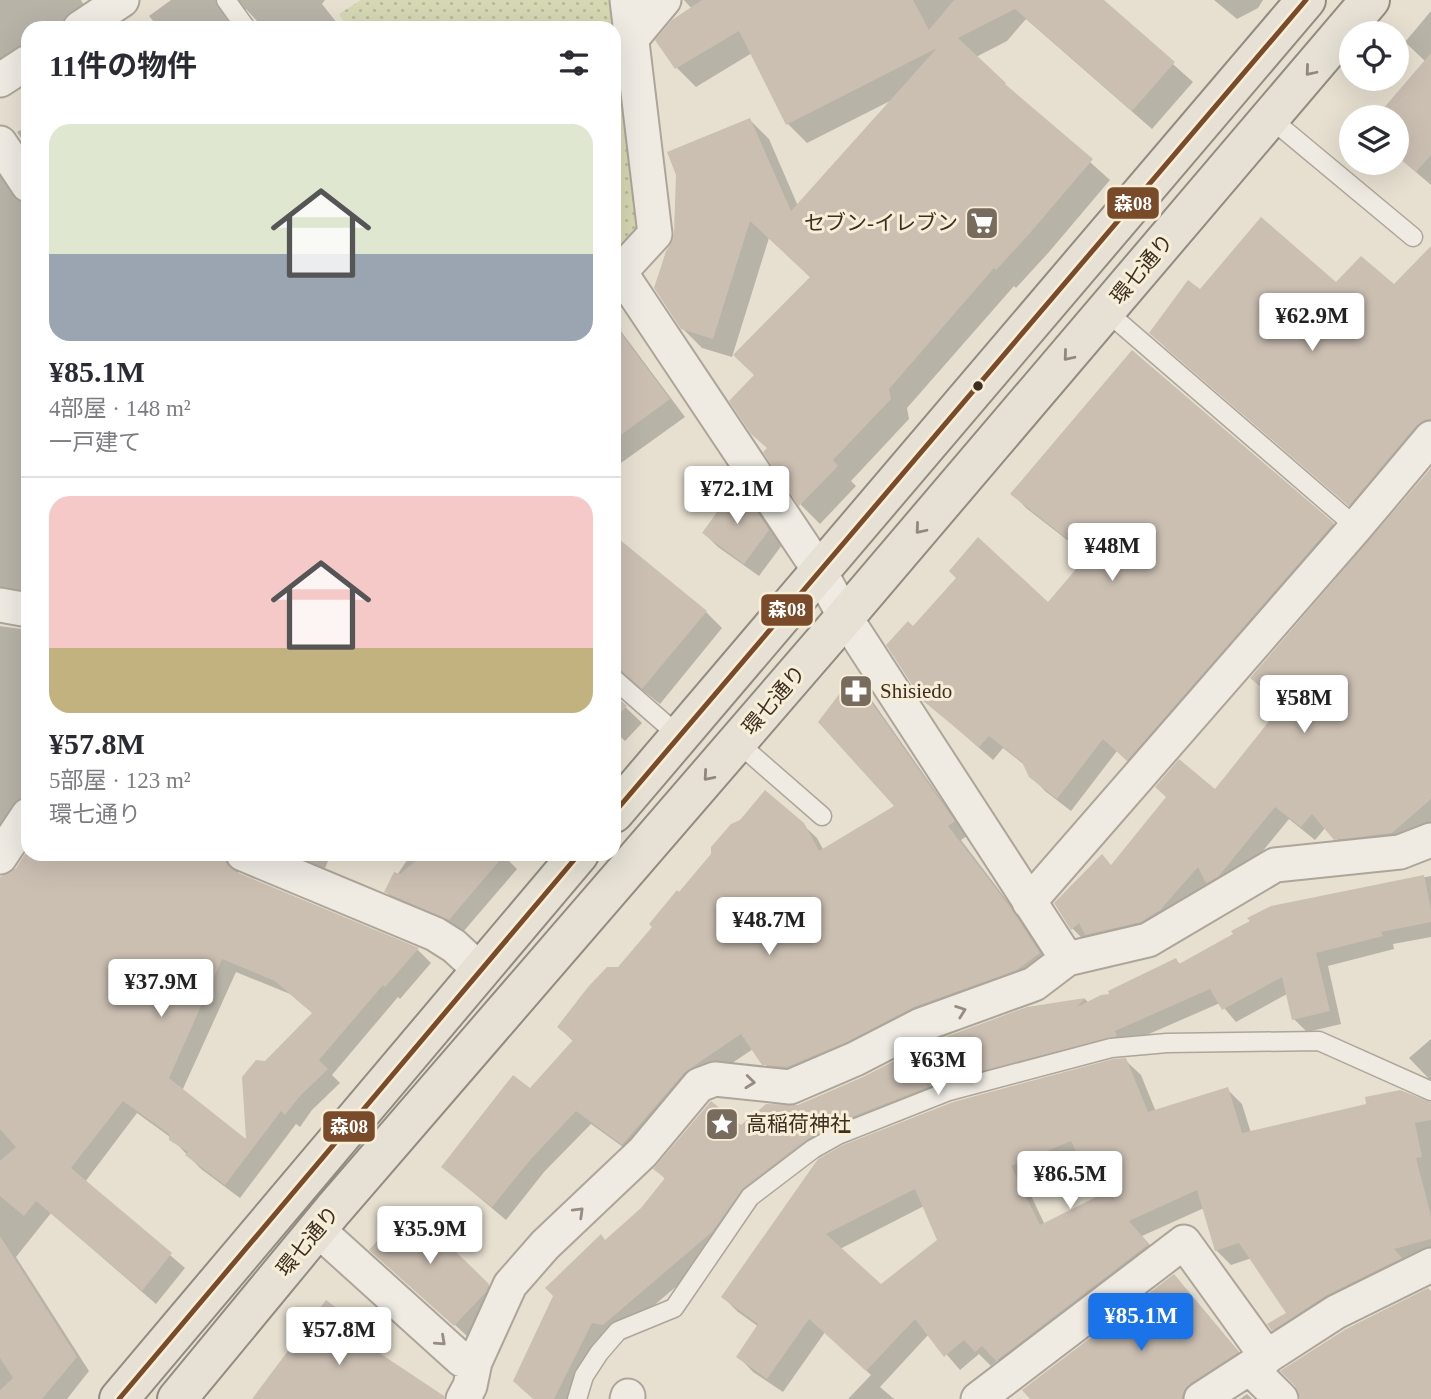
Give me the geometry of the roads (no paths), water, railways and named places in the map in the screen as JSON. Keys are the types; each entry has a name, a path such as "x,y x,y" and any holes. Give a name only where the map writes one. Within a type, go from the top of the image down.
{"main road":[{"path":"621,805 1306,0"},
{"name":"環七通り","path":"177,1399 317,1229 845,617 1370,0"},
{"name":"環七通り","path":"119,1399 573,861"}],"street":[{"path":"93,21 122,0"},
{"path":"621,270 655,234 627,0"},
{"path":"633,37 664,0"},
{"path":"0,80 21,66"},
{"path":"0,143 21,174"},
{"path":"621,280 819,570 845,617 1067,959"},
{"path":"1029,902 1431,438"},
{"path":"0,605 21,609"},
{"path":"0,857 21,826"},
{"path":"463,1399 470,1386 475,1363 510,1284 545,1245 643,1152 699,1085 715,1079 790,1087 855,1059 921,1025 1034,984 1067,959 1148,940 1275,865 1400,852 1431,840"},
{"path":"260,861 435,934 480,970"},
{"path":"317,1229 463,1360 475,1363"},
{"path":"978,1399 1184,1242 1281,1399"},
{"path":"1201,1399 1336,1312 1431,1265"}],"lane":[{"path":"226,0 241,21"},
{"path":"1270,118 1413,237"},
{"path":"1106,311 1356,527"},
{"path":"621,686 680,736"},
{"path":"737,742 822,816"},
{"path":"577,1399 584,1376 618,1331 674,1308 750,1197 813,1149 838,1135 949,1091 1111,1048 1167,1043 1319,1041 1431,1091"}],"place":[{"name":"セブン-イレブン","path":"982,223"},
{"name":"Shisiedo","path":"856,691"},
{"name":"高稲荷神社","path":"722,1124"}]}
